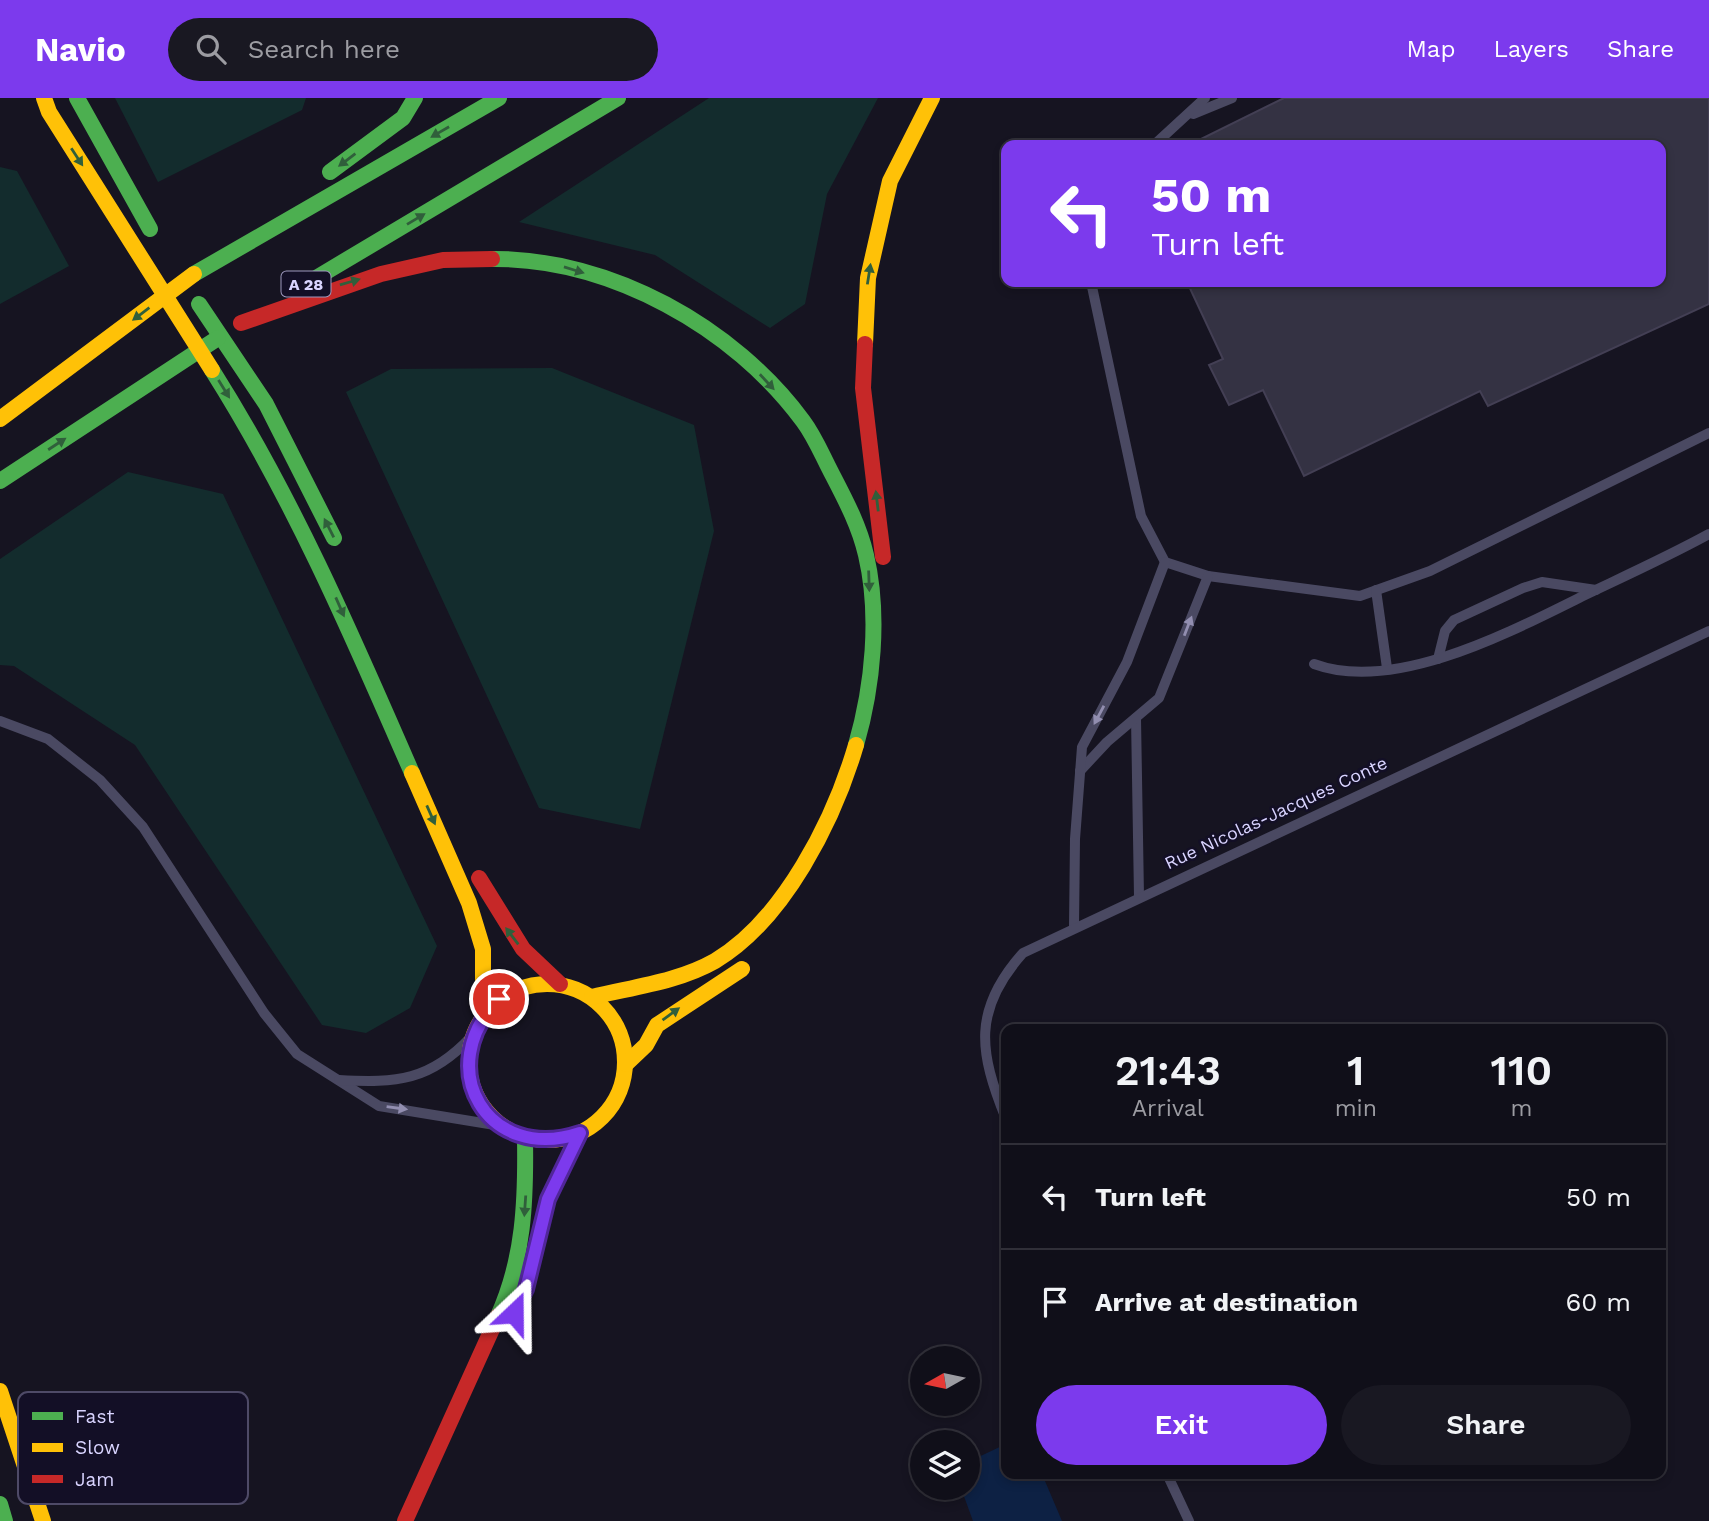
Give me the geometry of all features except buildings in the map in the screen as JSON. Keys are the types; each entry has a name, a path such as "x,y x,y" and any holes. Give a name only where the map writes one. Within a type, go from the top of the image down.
{"highway":[{"path":"44,98 48,113 240,416 325,573 469,903 483,949 483,1015"},
{"path":"77,98 155,239"},
{"path":"0,419 403,118 415,98"},
{"path":"198,271 499,98"},
{"name":"A 28","path":"0,481 241,323 618,98"},
{"path":"887,681 888,618 863,388 868,278 890,181 932,98"},
{"path":"241,323 348,282 447,259 548,262 645,292 732,345 802,419 851,508 869,569 872,663 864,720 846,782 824,828 792,883 758,923 716,960 669,978 592,997"},
{"path":"177,272 266,404 340,548"},
{"path":"471,862 508,933 537,968 560,984 592,997 617,1026 624,1045 622,1085 612,1105 598,1121 580,1133 544,1141 525,1138 501,1126 483,1108 472,1086 468,1062 471,1037 483,1015 499,999 517,988 539,983 560,984"},
{"path":"625,1064 646,1045 657,1024 695,996 740,970 816,877"},
{"path":"439,1446 479,1385 526,1289 548,1199 580,1133"},
{"path":"405,1521 512,1284 526,1207 525,1138"},
{"path":"0,1391 18,1445"},
{"path":"0,1504 5,1521"},
{"path":"37,1504 43,1521"}],"lane":[{"path":"1160,140 1205,98"},
{"path":"1187,117 1232,98"},
{"path":"1092,287 1141,516 1165,562 1208,576 1360,596 1430,571 1709,433"},
{"path":"1314,664 1333,671 1356,673 1438,659 1462,652 1597,590 1709,534"},
{"path":"1074,926 1082,747 1127,662 1165,562"},
{"path":"1080,771 1159,698 1208,576"},
{"path":"1438,659 1445,631 1454,620 1523,588 1542,582 1597,590"},
{"path":"1376,590 1387,668"},
{"name":"Rue Nicolas-Jacques Conte","path":"1001,1106 992,1084 984,1049 987,1010 1002,976 1023,953 1074,926 1709,631"},
{"path":"1136,718 1139,896"},
{"path":"0,721 48,739 100,780 144,827 264,1013 296,1054 379,1106 501,1126"},
{"path":"336,1080 380,1083 416,1077 449,1060 471,1037"},
{"path":"1169,1479 1189,1521"}],"green space":[{"path":"115,98 306,98 302,110 158,182"},
{"path":"709,98 878,98 827,194 805,304 770,328 655,255 519,222"},
{"path":"0,167 17,171 69,266 0,304"},
{"path":"552,368 694,425 714,531 640,829 539,808 346,392 391,369"},
{"path":"128,472 223,494 437,946 410,1008 366,1033 322,1025 135,745 14,666 0,665 0,559"}],"water":[{"path":"1001,1446 1001,1479 1044,1479 1062,1521 973,1521 965,1500 980,1500 980,1456"}],"traffic: fast":[{"path":"77,98 150,229"},
{"path":"330,172 403,118 415,98"},
{"path":"194,274 499,98"},
{"path":"316,278 618,98"},
{"path":"492,259 536,262 581,271 624,285 666,304 705,328 742,356 775,387 803,421 856,523 870,578 873,650 867,699 856,745"},
{"path":"199,304 266,404 334,538"},
{"path":"0,481 218,338"},
{"path":"212,370 295,517 344,619 412,773"},
{"path":"538,1239 548,1199 580,1133"},
{"path":"498,1316 507,1295 522,1229 525,1138"},
{"path":"0,1504 5,1521"}],"traffic: slow":[{"path":"44,98 49,112 212,370"},
{"path":"865,344 868,278 890,181 932,98"},
{"path":"0,419 194,274"},
{"path":"592,997 686,974 715,961 740,943 763,920 803,866 834,805 856,745"},
{"path":"412,773 469,903 483,949 483,1015"},
{"path":"626,1064 646,1045 657,1025 742,969"},
{"path":"547,984 577,990 602,1007 619,1032 625,1062 619,1092 602,1117 577,1134 547,1140 517,1134 492,1117 475,1092 469,1062 475,1032 492,1007 517,990 547,984"},
{"path":"0,1391 18,1445"},
{"path":"37,1504 43,1521"}],"traffic: jam":[{"path":"241,323 381,274 443,260 492,259"},
{"path":"865,344 863,388 883,557"},
{"path":"479,878 523,949 560,984"},
{"path":"405,1521 498,1316"}],"route":[{"path":"499,999 483,1015 471,1037 468,1062 472,1086 483,1108 501,1126 525,1138 544,1141 580,1133 565,1158 548,1199 526,1289 514,1313"}]}
